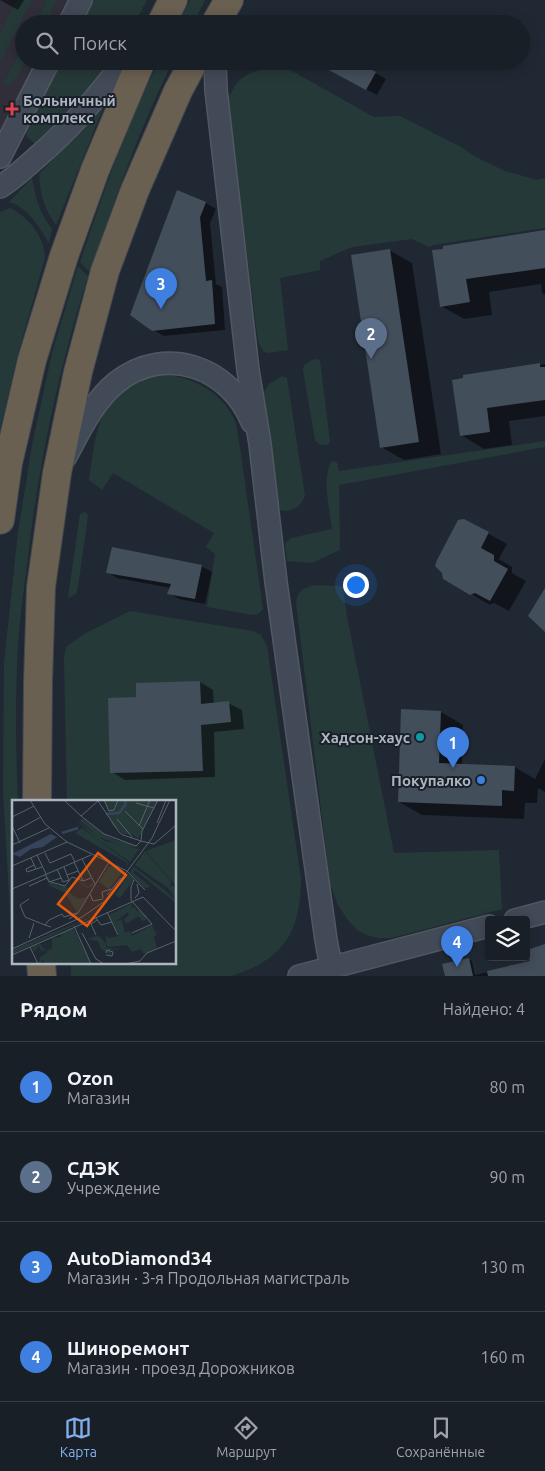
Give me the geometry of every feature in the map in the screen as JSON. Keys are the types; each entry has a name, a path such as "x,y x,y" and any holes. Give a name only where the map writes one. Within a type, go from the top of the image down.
{"highway":[{"path":"166,15 173,0"},
{"path":"221,15 229,0"},
{"path":"0,520 8,463 32,360 64,256 95,170 137,70"},
{"path":"37,800 41,588 56,473 78,372 105,270 135,190 178,91 189,70"}],"main road":[{"path":"74,15 81,0"},
{"path":"155,15 164,0"},
{"path":"227,15 233,0"},
{"path":"0,157 44,70"},
{"path":"0,187 30,164 78,119 101,93 118,70"},
{"path":"215,70 248,370 260,444 282,620 331,967"},
{"path":"56,473 97,403 106,392 131,373 155,364 182,363 197,368 220,380 232,390 248,411 260,444"},
{"path":"530,916 545,912"},
{"path":"299,976 485,927"}],"shaded area":[{"name":"Больничный комплекс","path":"0,0 81,0 74,15 15,15 15,70 44,70 0,157"},
{"path":"17,0 32,0 24,15 15,15 15,33 0,62 0,34"},
{"path":"47,0 57,0 50,15 39,15"},
{"path":"92,0 147,0 139,15 84,15"},
{"path":"190,0 205,0 198,15 182,15"},
{"path":"15,61 15,70 20,70 14,82 10,85 3,84"},
{"path":"56,70 110,70 39,143 34,143 27,137 26,131"},
{"path":"154,70 169,70 138,139 90,272 80,262 106,185"},
{"path":"290,70 374,117 400,116 505,171 537,180 545,178 545,228 429,247 412,239 352,247 320,261 320,270 280,278 288,350 268,353 263,351 258,341 228,101 237,83 256,71"},
{"path":"104,106 56,225 43,201 39,174"},
{"path":"32,178 39,205 52,229 49,243 37,224 27,213 16,204 9,202"},
{"path":"10,208 29,222 39,235 45,258 17,357 0,430 0,212"},
{"path":"78,266 88,276 58,386 42,460 19,630 16,698 18,800 12,800 12,946 3,792 4,663 18,532 32,445 52,353"},
{"path":"314,359 320,360 330,442 327,445 320,445 315,440 303,370 304,365"},
{"path":"156,374 179,377 212,392 221,400 235,421 263,609 258,614 253,615 207,607 215,554 206,547 214,533 113,473 102,490 89,480 96,437 104,413 121,391 136,381"},
{"path":"282,376 287,378 305,496 296,508 289,511 280,510 277,505 262,394 269,384"},
{"path":"545,441 545,447 339,485 340,550 312,563 287,561 285,543 291,538 332,529 328,503 327,476 332,461 337,462 339,471"},
{"path":"86,512 88,516 78,587 76,594 68,598 80,514"},
{"path":"321,585 343,586 347,617 394,853 499,850 502,909 391,938 379,938 369,936 357,930 338,905 330,884 296,602 298,595 307,587"},
{"path":"130,611 253,631 261,635 267,646 301,879 300,898 297,915 286,942 264,961 249,969 231,976 71,976 71,964 176,964 176,800 67,800 64,658 66,647 84,634"}],"building":[{"path":"329,70 372,70 376,72 366,90"},
{"path":"177,190 206,202 200,217 206,281 212,280 215,324 152,331 130,315"},
{"path":"545,230 545,268 466,279 470,302 440,307 432,250 443,249 443,246"},
{"path":"390,249 419,442 380,448 351,255"},
{"path":"540,363 540,367 545,367 545,400 487,408 490,432 460,436 452,380 463,378 463,375"},
{"path":"464,519 489,532 481,548 494,555 494,561 508,569 490,601 475,593 470,595 443,579 442,573 435,566 458,520"},
{"path":"112,547 202,565 195,599 167,594 171,584 106,573"},
{"path":"545,588 545,632 528,616"},
{"path":"200,681 201,704 229,701 231,722 201,725 203,771 110,773 108,698 136,697 136,683"},
{"name":"Хадсон-хаус","path":"401,709 441,711 439,763 515,766 514,791 502,790 502,806 398,802"},
{"path":"545,944 545,976 488,976 487,971 530,961 530,949"},
{"path":"469,958 473,976 445,976 442,964"}],"place":[{"name":"Больничный комплекс","path":"12,109"},
{"name":"AutoDiamond34","path":"161,309"},
{"name":"СДЭК","path":"371,359"},
{"name":"Хадсон-хаус","path":"420,737"},
{"name":"Ozon","path":"453,768"},
{"name":"Покупалко","path":"481,780"},
{"name":"Шиноремонт","path":"457,967"}]}
